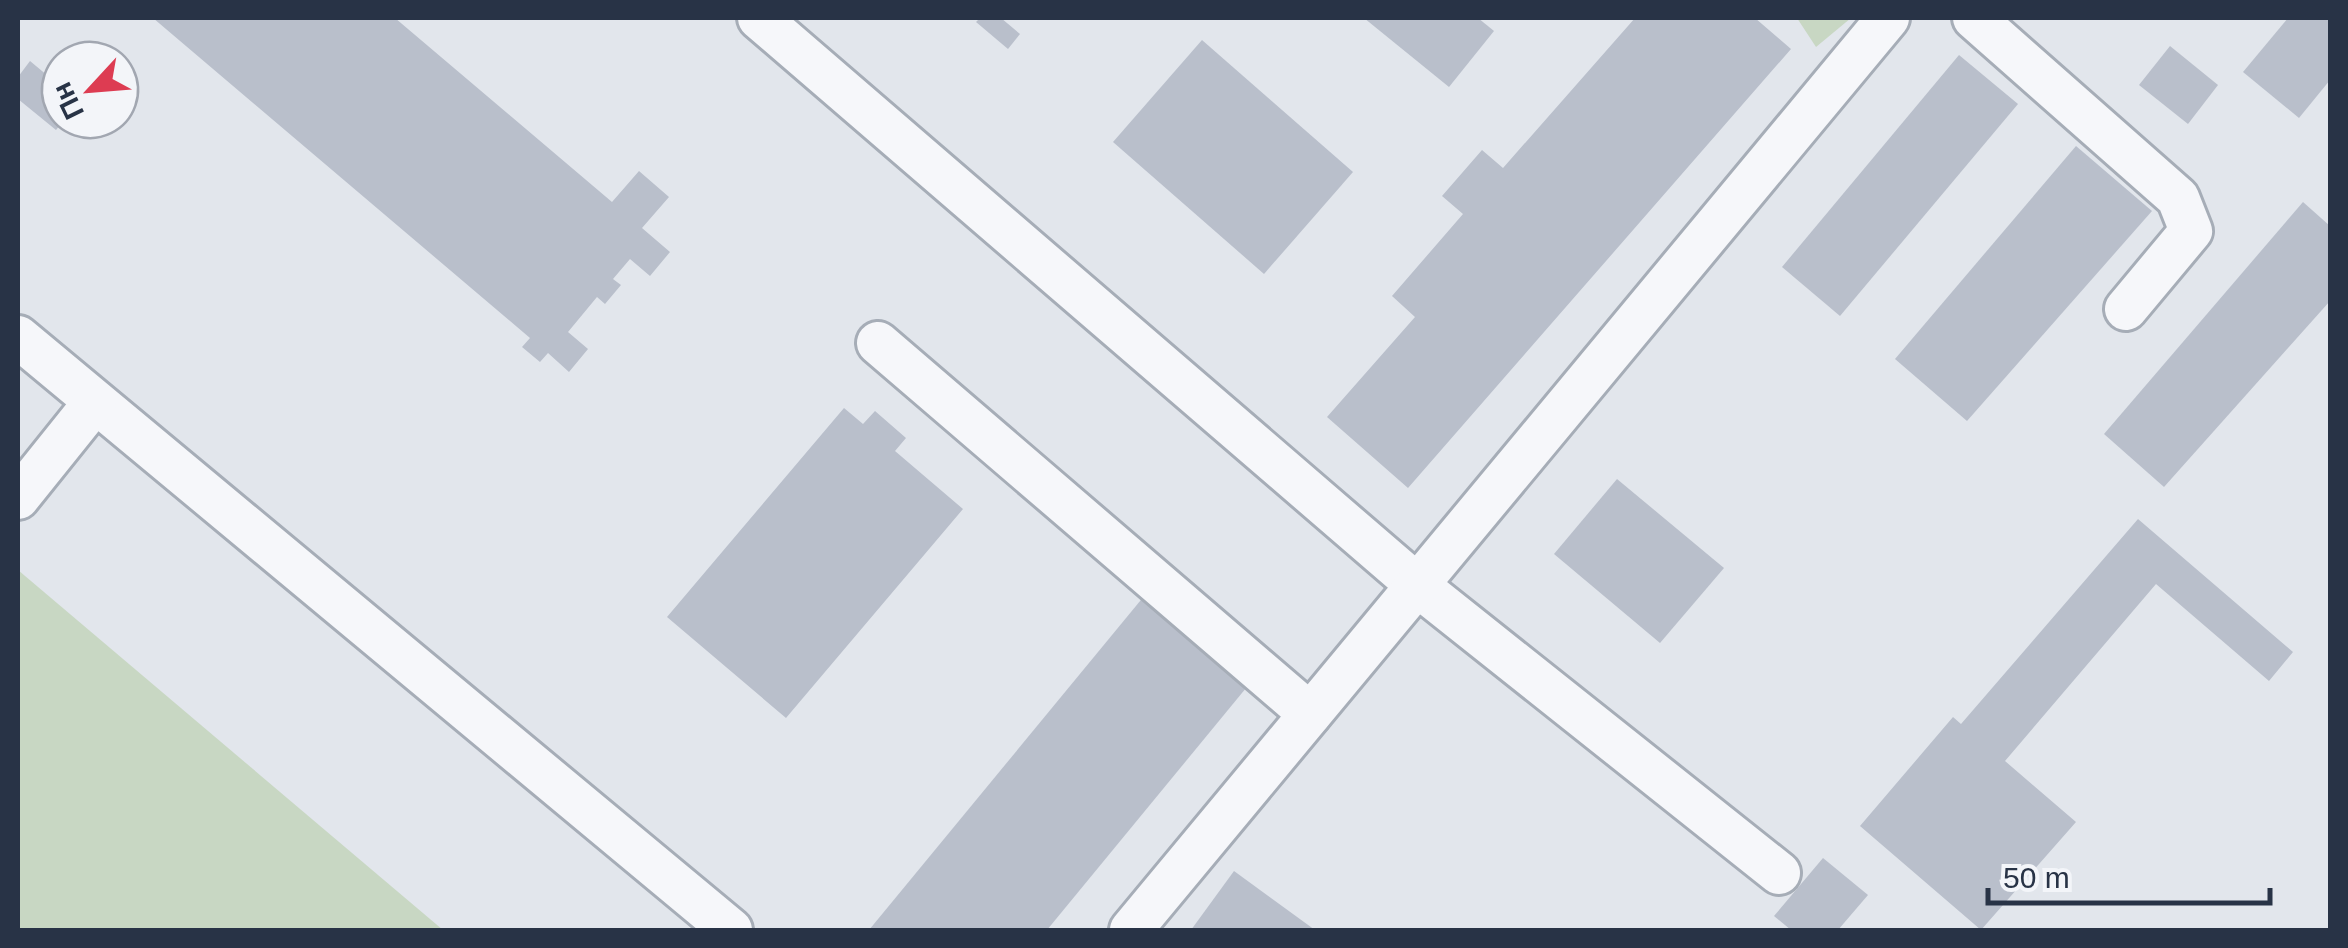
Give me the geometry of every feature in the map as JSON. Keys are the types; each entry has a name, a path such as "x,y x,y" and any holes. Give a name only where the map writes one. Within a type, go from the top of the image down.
{"lane":[{"path":"760,18 1417,585 1779,873"},
{"path":"1130,930 1888,18"},
{"path":"1974,18 2178,198 2191,230 2126,309"},
{"path":"18,337 730,930"},
{"path":"878,343 1310,714"},
{"path":"18,498 96,402"}],"green space":[{"path":"1797,18 1851,18 1816,47"},
{"path":"18,570 443,930 18,930"}],"building":[{"path":"153,18 395,18 612,202 639,171 669,197 642,228 670,252 650,276 630,259 613,279 621,285 605,304 597,297 568,332 588,349 569,372 548,353 540,362 522,347 530,338"},
{"path":"980,18 1001,18 1020,34 1008,49 976,22"},
{"path":"1364,18 1478,18 1494,31 1449,87"},
{"path":"1635,18 1755,18 1791,49 1408,488 1327,417 1415,317 1392,296 1463,214 1442,196 1482,150 1503,168"},
{"path":"2288,18 2330,18 2330,80 2299,118 2243,72"},
{"path":"1202,40 1353,172 1264,274 1113,142"},
{"path":"2170,46 2218,85 2188,124 2139,85"},
{"path":"1959,55 2018,104 1840,316 1782,267"},
{"path":"30,61 40,69 40,117 18,99 18,77"},
{"path":"2076,146 2152,211 1967,421 1895,359"},
{"path":"2303,202 2330,226 2330,301 2164,487 2104,434"},
{"path":"844,408 863,424 875,411 906,438 895,451 963,509 786,718 667,617"},
{"path":"1617,479 1724,568 1660,643 1554,554"},
{"path":"2138,519 2293,652 2269,681 2156,584 2005,761 2076,822 1981,930 1860,826 1953,717 1961,724"},
{"path":"1145,595 1251,682 1047,930 869,930"},
{"path":"1823,858 1868,895 1838,930 1791,930 1774,916"},
{"path":"1234,871 1315,930 1191,930"}]}
